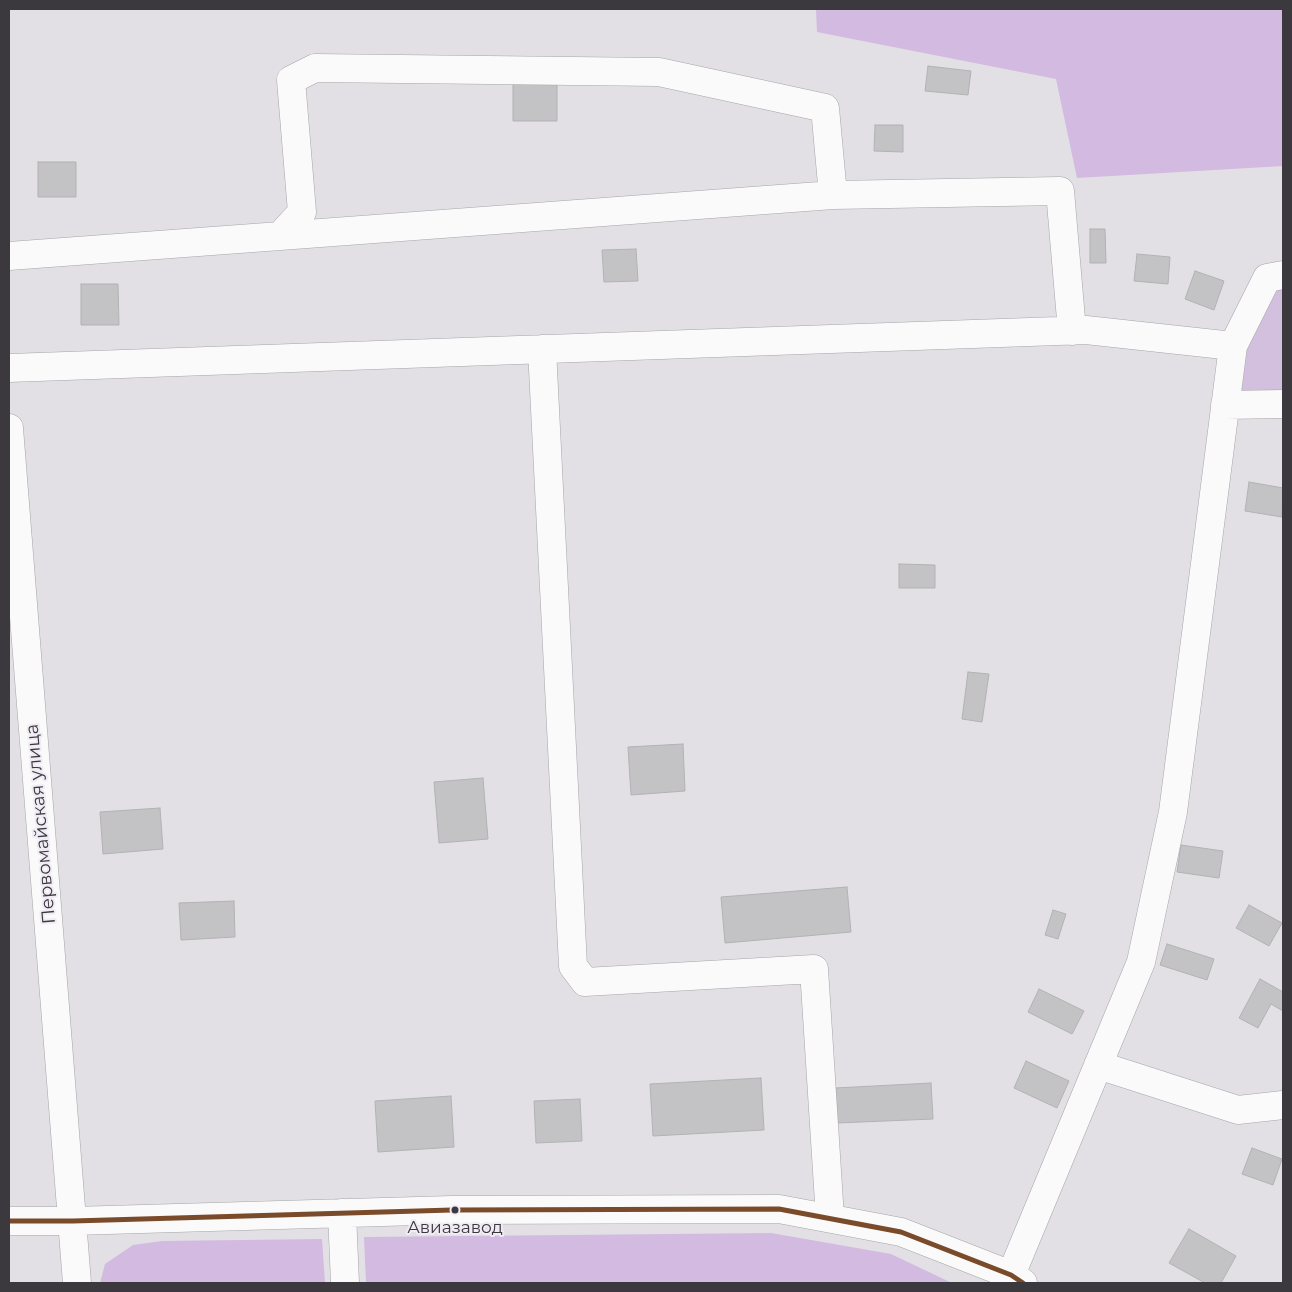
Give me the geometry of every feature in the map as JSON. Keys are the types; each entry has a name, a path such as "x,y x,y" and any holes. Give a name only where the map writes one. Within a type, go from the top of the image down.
{"street":[{"path":"280,236 302,212 291,80 315,68 659,72 825,108 833,195"},
{"path":"9,256 833,195 1060,191 1072,331"},
{"path":"9,1221 73,1221 452,1210 779,1209 901,1232 1017,1279 1098,1065 1141,962 1173,812 1233,346 1267,278 1283,275"},
{"path":"9,368 1086,330 1233,346"},
{"path":"542,349 572,966 585,982 814,969 830,1218"},
{"path":"1225,405 1283,404"},
{"name":"Первомайская улица","path":"9,428 77,1283"},
{"path":"1098,1065 1238,1110 1283,1105"},
{"path":"342,1213 345,1283"}],"shaded area":[{"path":"816,9 1283,9 1283,166 1077,178 1056,79 817,32"},
{"path":"1283,287 1283,392 1237,392 1243,349 1274,290"},
{"path":"771,1233 891,1254 952,1283 366,1283 364,1237"},
{"path":"322,1239 325,1283 100,1283 105,1264 133,1245 162,1241"}],"building":[{"path":"928,66 971,71 968,95 925,91"},
{"path":"513,83 557,83 557,121 513,121"},
{"path":"875,125 903,125 903,152 874,151"},
{"path":"38,162 76,162 76,197 38,197"},
{"path":"1090,229 1105,229 1106,263 1090,263"},
{"path":"636,249 638,281 604,282 602,250"},
{"path":"1137,254 1170,257 1168,284 1134,281"},
{"path":"1195,271 1224,281 1214,310 1185,299"},
{"path":"81,284 118,284 119,325 81,325"},
{"path":"1249,482 1283,488 1282,517 1245,511"},
{"path":"899,564 935,565 935,588 899,588"},
{"path":"968,672 989,674 982,722 962,719"},
{"path":"683,744 685,791 631,795 628,747"},
{"path":"483,778 488,839 439,843 434,782"},
{"path":"160,808 163,849 103,854 100,812"},
{"path":"1181,845 1223,851 1219,878 1177,872"},
{"path":"847,887 851,932 725,943 721,897"},
{"path":"234,901 235,937 181,940 179,903"},
{"path":"1249,905 1282,923 1269,946 1236,928"},
{"path":"1053,910 1066,914 1058,939 1045,935"},
{"path":"1167,944 1214,959 1207,980 1160,965"},
{"path":"1260,979 1283,992 1283,1011 1271,1004 1258,1028 1239,1018"},
{"path":"1039,989 1084,1011 1072,1034 1028,1012"},
{"path":"1026,1061 1069,1081 1057,1108 1014,1088"},
{"path":"761,1078 764,1130 653,1136 650,1084"},
{"path":"931,1083 933,1119 837,1123 835,1088"},
{"path":"451,1096 454,1147 378,1152 375,1101"},
{"path":"580,1099 582,1141 536,1143 534,1101"},
{"path":"1252,1148 1282,1159 1273,1185 1242,1174"},
{"path":"1189,1229 1236,1256 1221,1283 1205,1283 1169,1263"}],"transit line":[{"path":"9,1221 73,1221 452,1210 779,1209 901,1232 1011,1275 1023,1283"}],"place":[{"name":"Авиазавод","path":"455,1210"}]}
